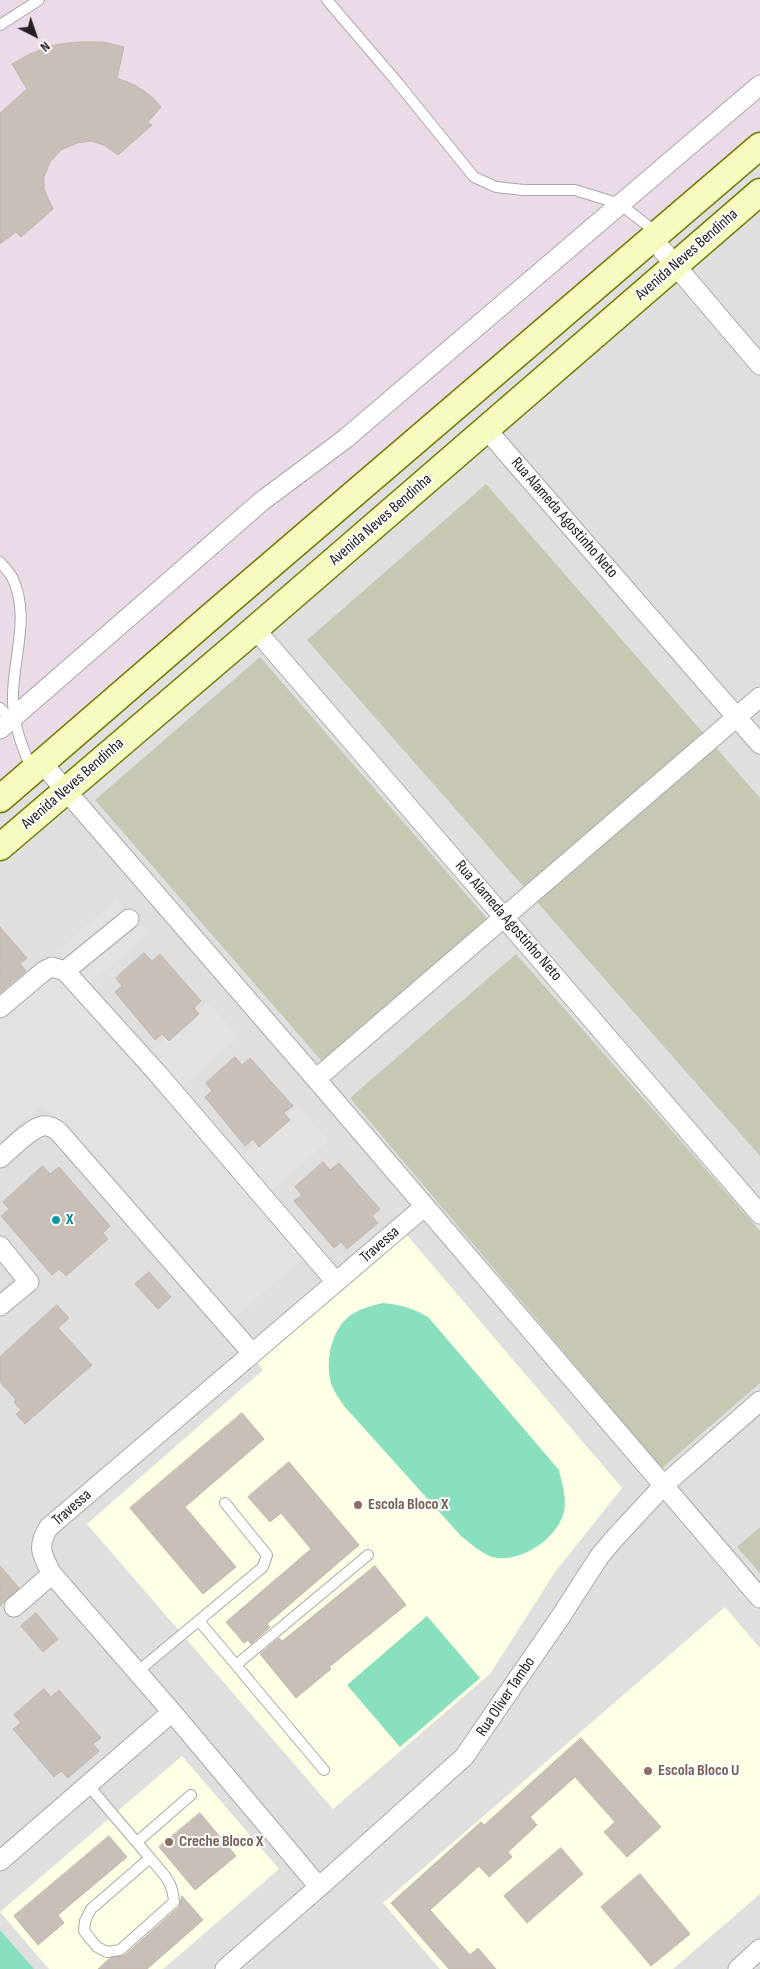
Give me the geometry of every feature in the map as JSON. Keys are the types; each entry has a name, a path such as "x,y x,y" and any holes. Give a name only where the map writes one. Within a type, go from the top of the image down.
{"street":[{"path":"6,718 262,501 345,439 760,85"},
{"path":"0,799 237,593 760,146"},
{"name":"Avenida Neves Bendinha","path":"0,847 760,192"},
{"path":"654,236 675,266 760,365"},
{"name":"Rua Alameda Agostinho Neto","path":"486,429 760,744"},
{"name":"Rua Alameda Agostinho Neto","path":"255,629 760,1214"},
{"path":"316,1079 760,698"},
{"path":"38,767 66,791 316,1079 760,1598"},
{"path":"65,971 129,919"},
{"path":"0,1008 44,971 52,967 65,971 158,1074 336,1282"},
{"path":"0,1158 35,1129 50,1126 58,1131 252,1353"},
{"name":"Travessa","path":"320,1887 52,1574 40,1548 42,1537 49,1527 424,1207"},
{"path":"0,1246 29,1282 0,1306"},
{"name":"Rua Oliver Tambo","path":"225,1969 453,1768 472,1747 599,1557 664,1485 760,1401"},
{"path":"14,1608 52,1574"},
{"path":"0,1861 172,1712"},
{"path":"738,1969 760,1949"}],"lane":[{"path":"0,25 39,0"},
{"path":"326,0 397,82 474,177 496,187 524,190 575,190 620,204 654,236"},
{"path":"0,562 12,577 20,600 20,628 13,703 6,718 19,741 38,767"},
{"path":"137,1672 263,1567 267,1555 225,1504"},
{"path":"236,1665 368,1555"},
{"path":"199,1620 324,1770"},
{"path":"88,1785 170,1881 174,1902 120,1950 107,1952 96,1947 84,1931 85,1921 91,1909 150,1858"},
{"path":"137,1842 190,1795"}],"shaded area":[{"path":"0,0 760,0 760,1969 0,1969"},
{"path":"0,0 760,0 760,127 0,781"},
{"path":"486,484 760,798 760,1156 307,640"},
{"path":"260,657 491,923 326,1066 95,800"},
{"path":"117,899 148,934 89,985 58,950"},
{"path":"516,954 760,1231 760,1383 662,1468 350,1098"},
{"name":"X","path":"55,972 303,1259 230,1322 42,1105 0,1140 0,1020"},
{"path":"208,1001 239,1037 181,1088 150,1052"},
{"path":"298,1106 329,1141 270,1192 239,1157"},
{"name":"Escola Bloco X","path":"406,1234 622,1488 555,1572 490,1674 333,1809 87,1524 263,1370 257,1361"},
{"path":"760,1527 760,1573 737,1547"},
{"name":"Escola Bloco U","path":"725,1607 760,1648 760,1894 673,1969 440,1969 383,1903"},
{"name":"Creche Bloco X","path":"182,1756 279,1869 163,1969 49,1969 0,1912"}],"green space":[{"path":"383,1303 407,1308 429,1318 559,1470 565,1496 564,1512 554,1531 536,1547 514,1557 503,1558 492,1557 476,1548 461,1536 344,1406 332,1386 330,1377 329,1356 331,1346 346,1319 354,1313"},
{"path":"427,1616 480,1678 400,1747 347,1685"},
{"path":"0,1930 34,1969 0,1969"}],"building":[{"path":"78,42 103,42 124,47 117,78 135,85 151,96 161,107 148,122 152,125 118,155 104,145 91,141 77,143 61,150 50,162 44,177 44,189 53,209 21,237 16,232 0,244 0,113 27,89 12,64 30,54 54,45"},
{"path":"0,927 27,958 20,964 26,971 0,993"},
{"path":"144,953 152,961 160,954 201,1001 194,1008 199,1014 169,1041 162,1034 155,1040 115,992 122,986 116,978"},
{"path":"235,1057 242,1065 250,1058 293,1106 284,1113 290,1120 259,1147 253,1139 245,1146 205,1097 212,1091 206,1083"},
{"path":"323,1162 330,1170 339,1163 380,1209 372,1216 378,1223 347,1249 341,1242 334,1248 294,1201 302,1195 295,1187"},
{"name":"X","path":"43,1166 50,1174 59,1167 110,1226 103,1233 108,1239 66,1276 59,1269 52,1275 1,1216 9,1209 3,1202"},
{"path":"149,1272 171,1297 158,1309 135,1284"},
{"path":"57,1305 69,1318 58,1328 92,1365 25,1424 16,1414 21,1410 14,1402 16,1400 0,1382 0,1357"},
{"path":"242,1413 264,1439 185,1507 236,1567 203,1594 130,1508"},
{"path":"289,1462 359,1545 267,1624 270,1627 251,1644 248,1640 244,1643 226,1622 311,1549 281,1513 270,1522 248,1497"},
{"path":"0,1566 19,1588 0,1606"},
{"path":"375,1566 406,1605 329,1667 331,1669 296,1698 260,1654 279,1638 282,1641"},
{"path":"36,1613 58,1639 43,1652 21,1626"},
{"path":"44,1689 51,1697 59,1690 101,1738 93,1744 99,1751 68,1778 61,1771 54,1777 13,1729 21,1723 14,1715"},
{"path":"581,1738 661,1827 627,1857 604,1832 615,1822 575,1777 530,1817 537,1825 508,1852 512,1857 489,1877 479,1866 430,1910 470,1955 478,1948 496,1969 449,1969 391,1903 481,1822 484,1825"},
{"path":"200,1813 236,1856 195,1890 159,1847"},
{"path":"109,1836 127,1857 58,1915 64,1923 38,1945 14,1916"},
{"path":"561,1848 583,1874 527,1923 504,1896"},
{"path":"640,1874 690,1934 651,1966 601,1907"},
{"path":"182,1896 203,1920 147,1969 98,1969 110,1958 125,1955 179,1907"}],"place":[{"name":"X","path":"56,1220"},
{"name":"Escola Bloco X","path":"358,1505"},
{"name":"Escola Bloco U","path":"648,1771"},
{"name":"Creche Bloco X","path":"169,1842"}]}
